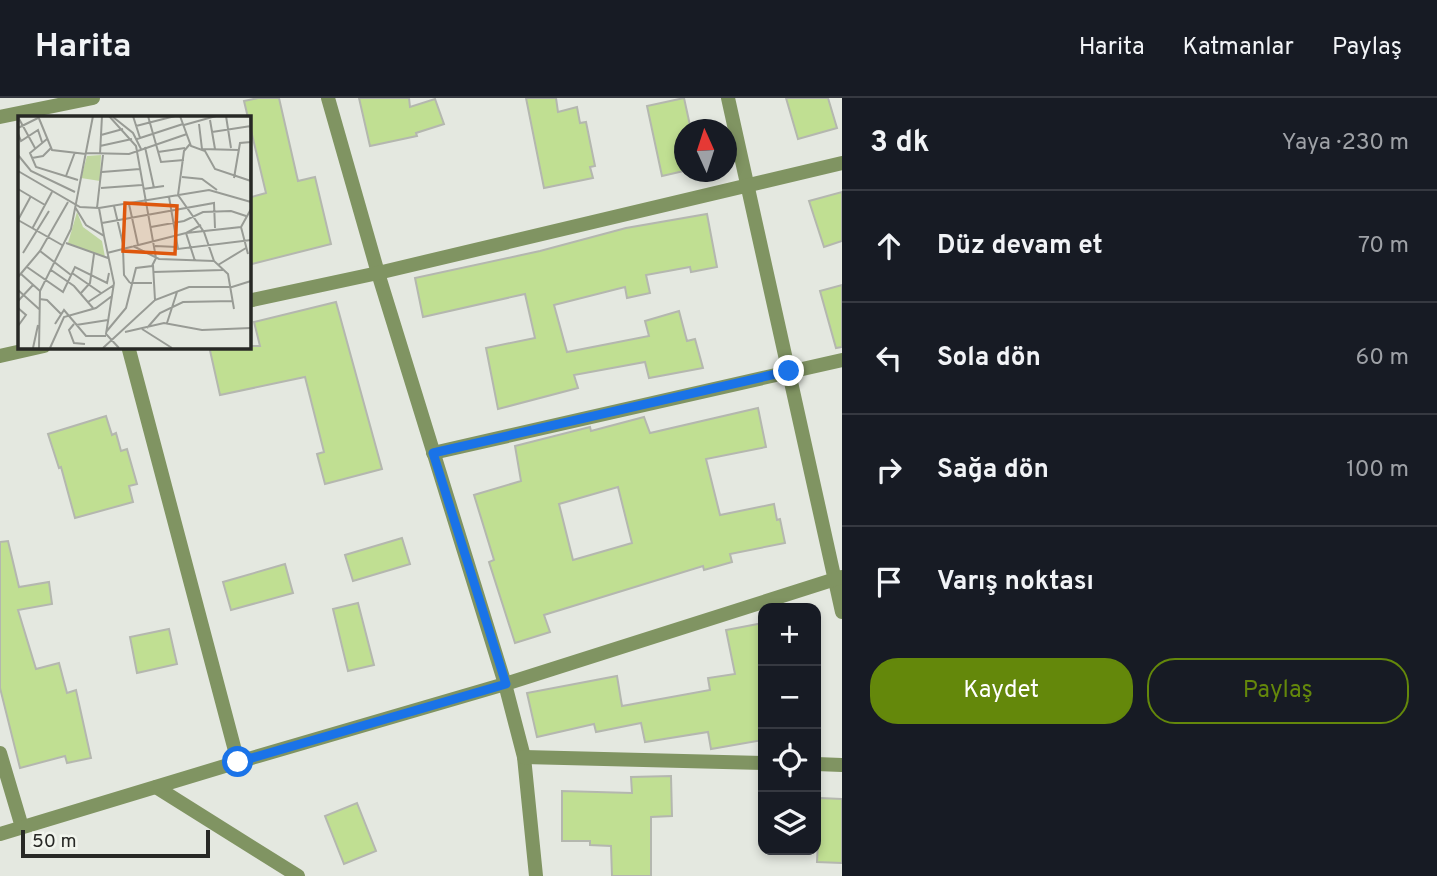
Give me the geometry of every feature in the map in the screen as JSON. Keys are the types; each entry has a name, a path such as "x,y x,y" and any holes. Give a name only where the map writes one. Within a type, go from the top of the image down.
{"street":[{"path":"0,117 66,111 93,98"},
{"path":"328,98 378,273 506,684 524,757 536,876"},
{"path":"728,98 838,578 842,612"},
{"path":"250,301 378,273 842,163"},
{"path":"0,356 35,348"},
{"path":"129,348 238,762"},
{"path":"433,453 842,360"},
{"path":"0,834 506,684 838,578"},
{"path":"0,753 22,827"},
{"path":"524,757 758,763"},
{"path":"821,764 842,765"},
{"path":"156,787 298,876"}],"building":[{"path":"279,98 298,181 315,177 331,244 250,264 250,197 266,193 250,116 248,116 244,101"},
{"path":"359,98 409,98 410,107 435,99 444,124 416,133 417,136 370,146"},
{"path":"526,98 556,98 558,112 577,107 580,123 586,122 595,166 590,167 593,178 544,188"},
{"path":"684,98 689,119 674,119 674,173 662,176 647,106"},
{"path":"786,98 828,98 837,128 798,139"},
{"path":"842,192 842,241 824,247 809,201"},
{"path":"707,214 717,267 691,272 690,267 646,275 650,293 627,298 625,287 554,305 567,352 649,336 645,321 679,311 687,341 695,339 703,368 649,378 645,362 574,375 578,388 498,409 486,348 535,338 525,294 423,317 415,278 540,251 626,228"},
{"path":"842,285 842,347 836,348 820,291"},
{"path":"336,302 382,469 325,484 317,454 324,452 305,377 220,395 209,348 260,346 254,322"},
{"path":"758,408 766,447 706,459 720,515 774,504 785,543 730,554 732,562 704,570 703,566 544,615 550,632 515,643 489,562 494,560 474,495 521,481 515,446 644,417 650,433","holes":["618,487 632,543 573,560 559,504"]},
{"path":"106,416 112,435 116,433 121,451 127,449 137,484 129,486 133,502 75,518 61,467 59,468 48,434"},
{"path":"402,538 410,564 353,581 345,555"},
{"path":"8,541 19,587 49,582 52,604 18,610 36,669 59,663 67,693 76,690 91,758 67,763 65,756 20,768 0,688 0,542"},
{"path":"285,564 293,593 231,610 223,582"},
{"path":"358,603 374,665 348,671 333,609"},
{"path":"758,624 758,741 711,749 708,732 645,742 641,723 596,732 594,724 537,737 527,693 617,676 622,706 710,690 708,678 735,674 726,630"},
{"path":"169,629 177,664 137,673 130,637"},
{"path":"671,776 672,816 651,817 651,876 612,876 611,846 590,845 590,841 562,841 562,791 632,793 631,777"},
{"path":"821,798 842,799 842,863 817,862 817,855 821,855"},
{"path":"357,803 376,851 344,864 325,816"}],"route":[{"path":"238,762 506,684 433,453 789,371"}]}
